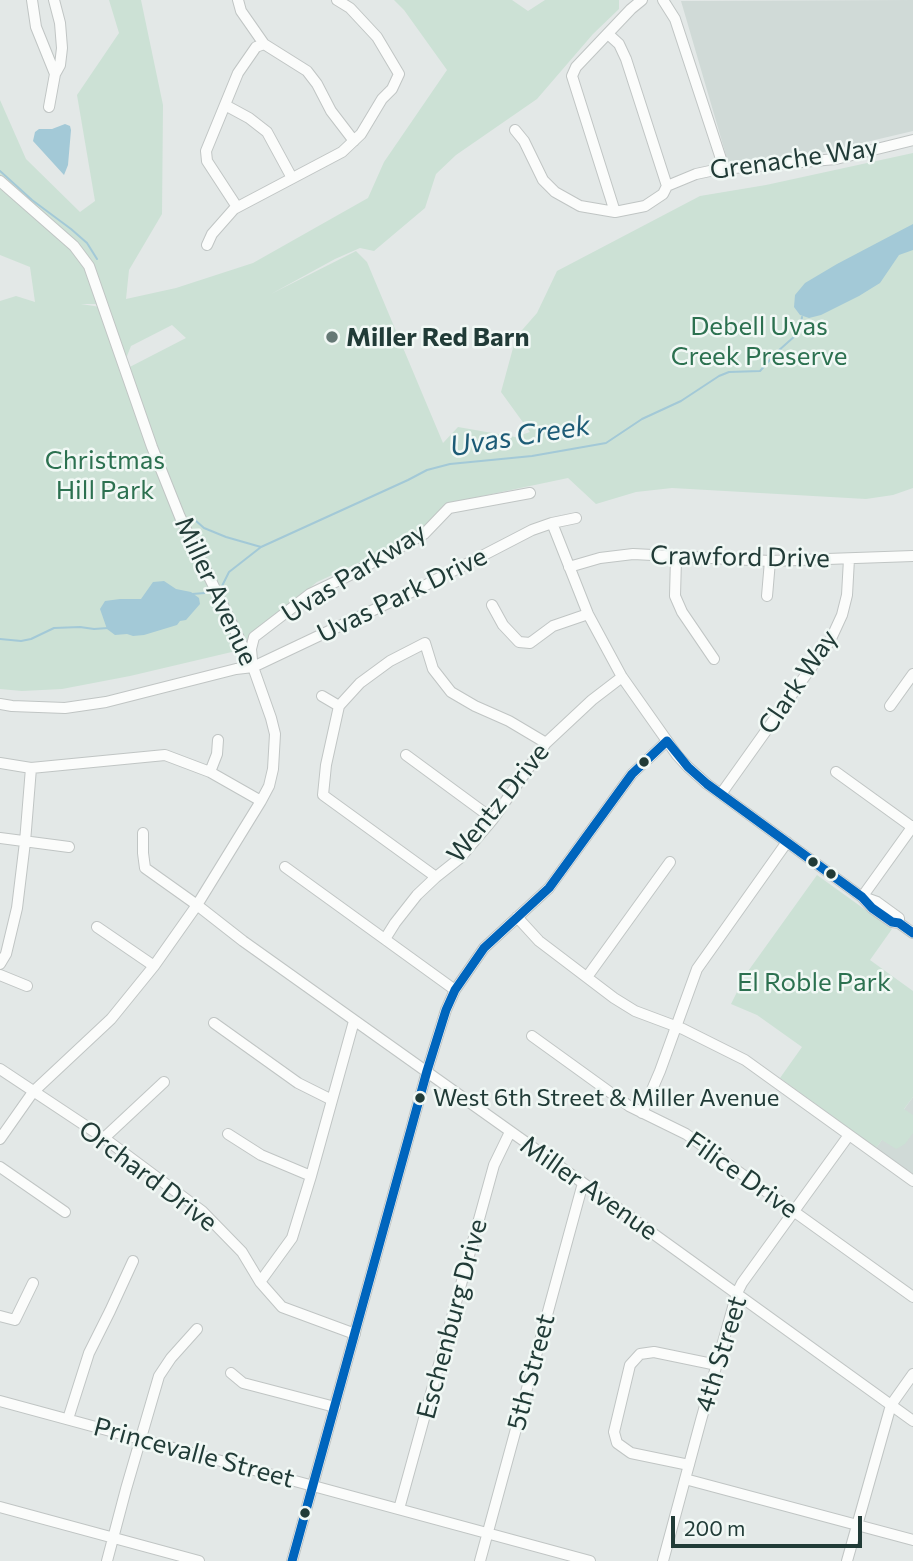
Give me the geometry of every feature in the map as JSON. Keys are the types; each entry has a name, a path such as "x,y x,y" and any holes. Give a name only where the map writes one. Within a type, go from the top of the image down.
{"street":[{"path":"32,0 36,27 55,74"},
{"path":"49,107 55,74 60,65 62,35 54,0"},
{"path":"238,0 241,11 264,44 307,71 331,111 354,141"},
{"path":"208,245 212,234 237,207 342,152 361,134 382,99 392,89 399,74 377,37 350,8 337,0"},
{"path":"615,212 572,76 576,67 642,0"},
{"path":"663,0 675,19 724,168"},
{"path":"608,34 619,44 626,59 667,186"},
{"path":"237,207 207,161 206,151 238,73 257,47 264,44"},
{"path":"225,105 267,132 292,178"},
{"name":"Grenache Way","path":"515,130 524,141 543,180 555,192 580,206 615,212 645,206 663,194 667,186 696,174 724,168 836,159 913,140"},
{"name":"Miller Avenue","path":"0,181 74,246 89,266 152,447 180,517 253,667 275,734 269,786 197,905 154,966 111,1019 33,1093 0,1139"},
{"name":"Uvas Parkway","path":"253,667 251,649 254,637 310,594 351,575 424,534 449,508 530,494"},
{"name":"Uvas Park Drive","path":"253,667 422,587 532,530 576,518"},
{"path":"552,523 588,614 622,677 688,767 862,897 872,908 913,933"},
{"name":"Crawford Drive","path":"569,567 600,558 634,554 770,561 913,556"},
{"path":"676,558 675,596 682,612 714,659"},
{"name":"Clark Way","path":"721,794 830,641 842,615 847,595 849,559"},
{"path":"767,596 770,561"},
{"path":"492,606 503,625 519,642 530,643 553,626 588,614"},
{"path":"436,877 323,795 339,706 360,683 390,661 425,643 433,669 451,692 546,743"},
{"path":"0,704 65,708 106,702 253,667"},
{"path":"890,706 913,674"},
{"name":"Wentz Drive","path":"384,939 417,895 460,858 492,819 546,743 592,699 622,677"},
{"path":"322,696 339,706"},
{"path":"209,772 217,754 218,740"},
{"path":"292,1561 427,1071 455,990 484,948 548,888 632,774 667,741"},
{"path":"0,763 31,768 165,755 209,772 261,801"},
{"path":"406,755 492,819"},
{"path":"0,964 6,954 17,908 31,768"},
{"path":"836,772 912,826 862,897"},
{"path":"143,833 145,868 197,905"},
{"path":"0,838 69,847"},
{"path":"642,1113 696,969 787,842"},
{"path":"587,977 670,862"},
{"path":"285,867 455,990"},
{"name":"Miller Avenue","path":"197,905 354,1021 913,1421"},
{"path":"517,917 539,941 635,1011 745,1060 913,1181"},
{"path":"97,927 154,966"},
{"path":"0,975 27,986"},
{"path":"260,1282 292,1238 354,1021"},
{"path":"214,1023 298,1083 332,1100"},
{"name":"Filice Drive","path":"532,1036 629,1106 686,1134 913,1297"},
{"name":"Orchard Drive","path":"0,1069 104,1138 202,1211 242,1252 260,1282 282,1307 355,1334"},
{"path":"104,1138 164,1082"},
{"name":"Eschenburg Drive","path":"399,1509 495,1165 510,1132"},
{"path":"228,1134 261,1155 311,1176"},
{"name":"4th Street","path":"663,1561 737,1293 849,1135"},
{"path":"0,1167 65,1212"},
{"name":"5th Street","path":"480,1561 583,1183"},
{"path":"68,1419 89,1353 133,1261"},
{"path":"0,1316 15,1320 33,1283"},
{"path":"107,1561 159,1376 197,1329"},
{"path":"689,1465 631,1453 617,1443 614,1432 630,1365 640,1354 654,1352 717,1365"},
{"path":"232,1373 243,1383 335,1407"},
{"path":"847,1561 891,1405 913,1374"},
{"name":"Princevalle Street","path":"0,1401 590,1561"},
{"path":"685,1479 913,1540"},
{"path":"0,1507 199,1561"}],"shaded area":[{"path":"913,0 913,131 824,152 728,162 681,1"},
{"path":"913,1097 913,1174 876,1148"}],"green space":[{"path":"109,0 141,0 163,105 162,214 129,270 126,299 176,288 253,263 368,198 384,162 447,70 394,0 512,0 528,11 545,0 619,0 619,9 593,34 537,99 456,155 436,174 425,208 374,251 360,248 271,294 356,251 367,262 443,443 458,427 515,437 530,432 501,392 516,337 537,313 557,271 700,196 766,185 913,153 913,488 893,495 866,499 672,488 636,492 596,504 568,478 449,503 429,524 406,541 317,582 251,635 236,651 62,689 0,689 0,301 16,296 35,302 30,267 0,255 0,100 26,159 80,212 95,201 77,95 119,33","holes":["81,304 107,304 125,361 131,346 172,325 186,338 120,372 100,307"]},
{"name":"El Roble Park","path":"817,875 892,929 870,960 913,991 913,1097 904,1109 913,1115 913,1133 905,1144 896,1149 882,1140 876,1148 780,1078 802,1047 757,1015 731,1004 746,974"}],"water":[{"path":"65,124 70,126 71,130 68,165 64,175 33,141 35,132 39,129 52,129"},
{"path":"913,224 913,250 899,255 880,283 821,315 809,318 800,315 794,307 795,295 805,283"},
{"path":"164,581 199,598 200,604 186,620 144,635 115,635 107,629 100,609 105,601 141,599 153,582"}],"waterway":[{"path":"0,171 87,243 97,259"},
{"name":"Uvas Creek","path":"219,588 229,572 261,547 427,470 450,464 532,456 606,443 642,419 681,401 719,376 729,372 760,371 796,335 802,317"},
{"path":"195,520 204,528 261,547"},
{"name":"Uvas Creek","path":"192,594 205,593"},
{"name":"Uvas Creek","path":"0,639 31,639 54,628 108,628"}],"transit line":[{"path":"667,741 688,767 707,784 862,897 872,908 913,933"},
{"path":"292,1561 427,1071 455,990 484,948 549,888 632,774 667,741"}],"place":[{"name":"Miller Red Barn","path":"332,337"},
{"name":"West 6th Street & Miller Avenue","path":"420,1098"}],"park label":[{"name":"Debell Uvas Creek Preserve","path":"759,341"},
{"name":"Christmas Hill Park","path":"105,474"}]}
